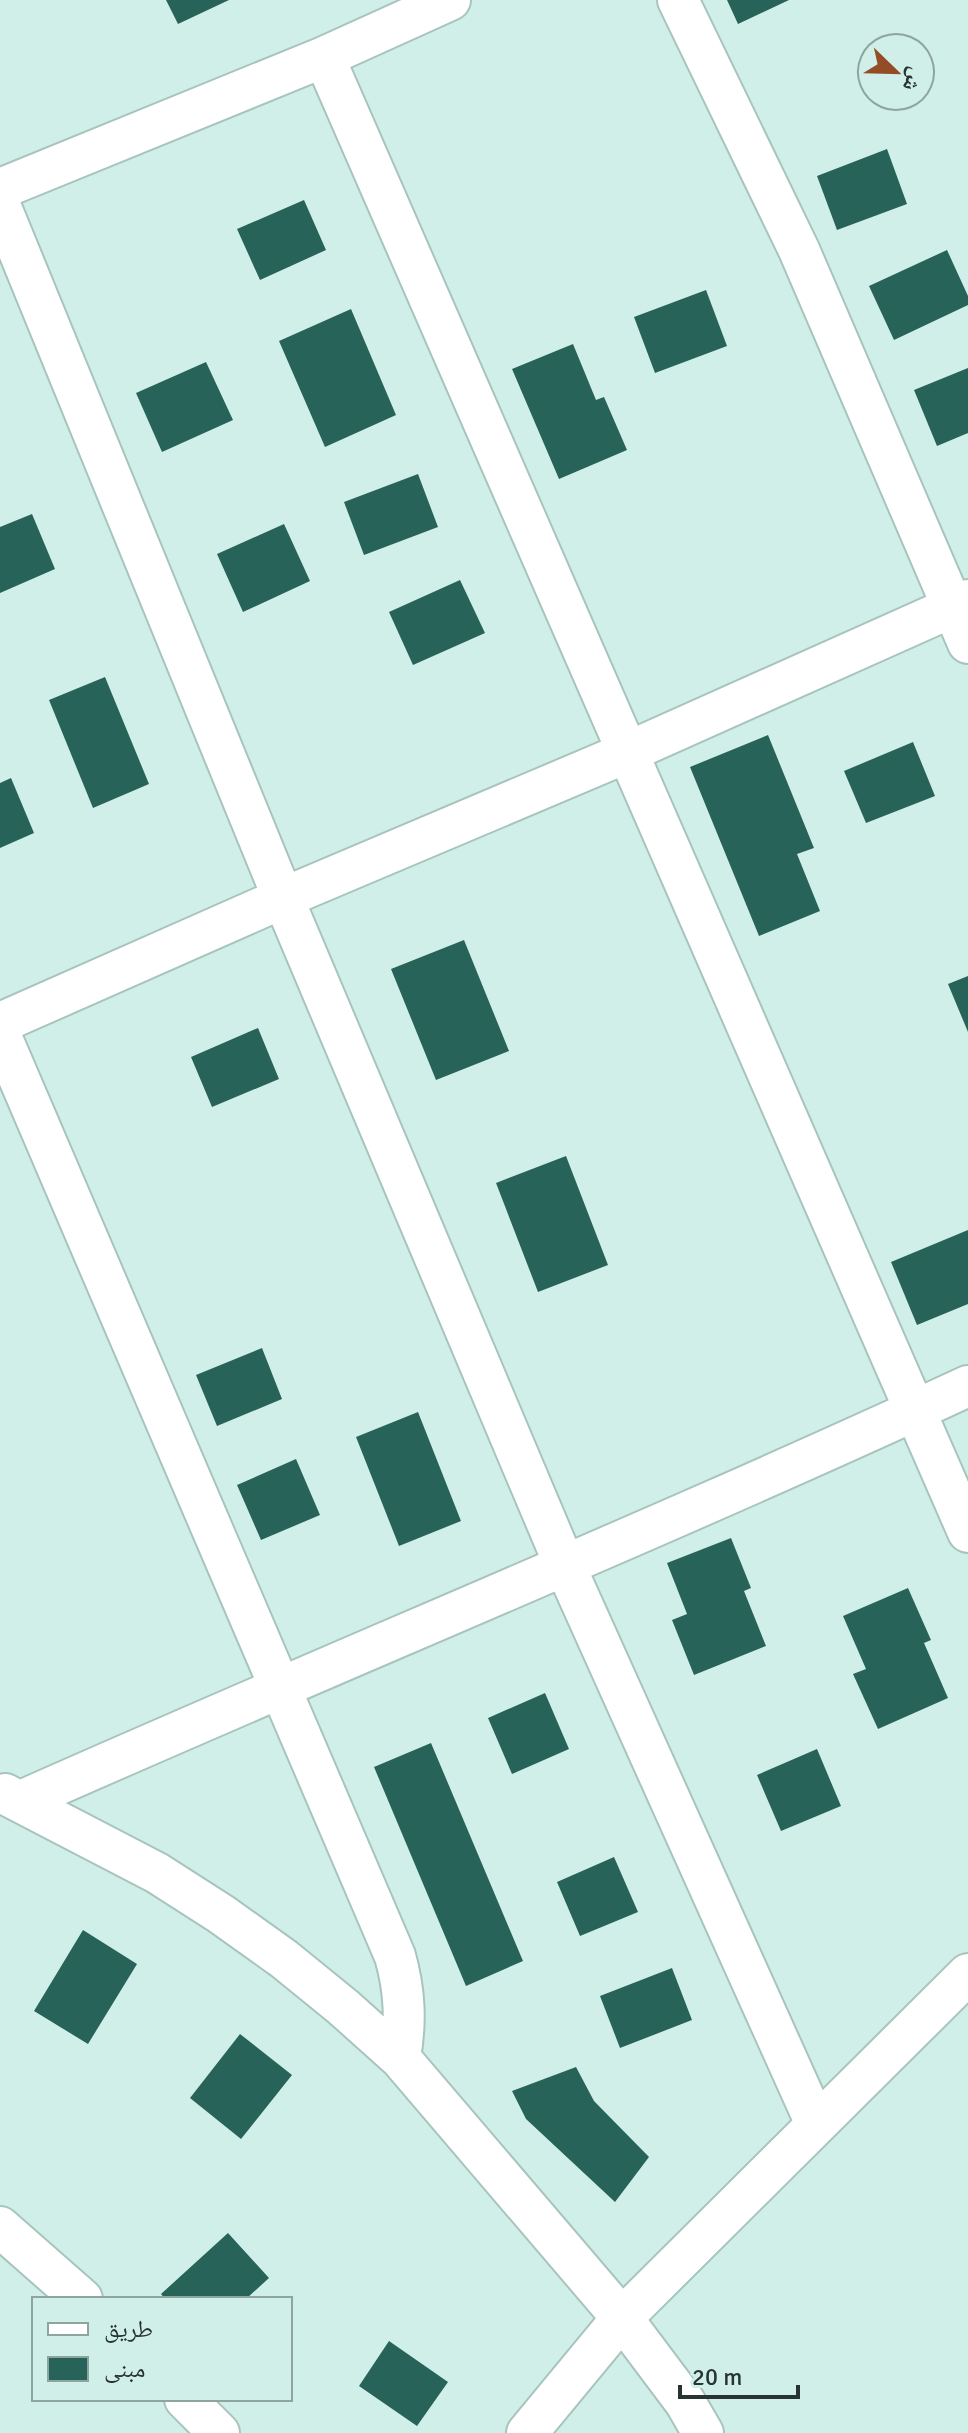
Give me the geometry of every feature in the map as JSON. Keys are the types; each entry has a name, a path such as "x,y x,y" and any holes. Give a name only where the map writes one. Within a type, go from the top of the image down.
{"street":[{"path":"0,189 324,57 450,0"},
{"path":"678,0 799,250 960,603 968,643"},
{"path":"324,57 968,1532"},
{"path":"0,205 283,898 565,1566 816,2124"},
{"path":"0,1023 283,898 628,752 960,603"},
{"path":"0,1034 395,1956 405,2007 400,2058"},
{"path":"10,1796 565,1566 968,1386"},
{"path":"10,1796 157,1873 221,1914 296,1969 400,2058 622,2318 685,2402 703,2433"},
{"path":"527,2433 622,2318 968,1974"},
{"path":"0,2227 80,2297"},
{"path":"187,2401 219,2433"}],"building":[{"path":"166,0 229,0 178,24"},
{"path":"727,0 789,0 738,24"},
{"path":"887,149 907,204 837,230 817,176"},
{"path":"304,200 326,250 260,280 237,229"},
{"path":"947,250 968,296 968,305 894,340 869,286"},
{"path":"706,290 727,346 655,373 634,317"},
{"path":"351,309 396,415 325,447 279,341"},
{"path":"573,344 596,400 604,397 627,450 559,479 512,369"},
{"path":"206,362 233,420 162,452 136,393"},
{"path":"968,368 968,433 937,446 914,390"},
{"path":"418,474 438,527 364,555 344,502"},
{"path":"32,514 55,569 0,593 0,527"},
{"path":"284,524 310,581 243,612 217,554"},
{"path":"460,580 485,633 413,665 389,612"},
{"path":"105,677 149,784 93,808 49,700"},
{"path":"768,735 814,848 797,854 820,911 759,936 690,767"},
{"path":"913,742 935,796 866,823 844,771"},
{"path":"11,778 34,833 0,848 0,783"},
{"path":"464,940 509,1051 436,1080 391,969"},
{"path":"968,976 968,1032 948,984"},
{"path":"258,1028 279,1079 212,1107 191,1057"},
{"path":"566,1156 608,1265 538,1292 496,1183"},
{"path":"968,1230 968,1304 917,1325 891,1262"},
{"path":"262,1348 282,1399 217,1426 196,1375"},
{"path":"418,1412 461,1521 399,1546 356,1437"},
{"path":"296,1459 320,1515 261,1540 237,1485"},
{"path":"731,1538 751,1588 744,1591 766,1646 694,1675 672,1620 687,1614 667,1563"},
{"path":"908,1588 931,1640 924,1643 948,1698 878,1729 853,1674 866,1669 843,1616"},
{"path":"545,1693 569,1749 512,1774 488,1718"},
{"path":"431,1743 523,1961 466,1986 374,1767"},
{"path":"817,1749 841,1806 781,1831 757,1775"},
{"path":"614,1857 638,1912 580,1936 557,1882"},
{"path":"83,1930 137,1964 88,2044 34,2011"},
{"path":"672,1968 692,2020 620,2048 600,1996"},
{"path":"240,2034 292,2075 241,2139 190,2098"},
{"path":"576,2067 594,2101 649,2157 615,2202 526,2119 512,2091"},
{"path":"228,2233 269,2278 248,2297 163,2297 161,2294"},
{"path":"389,2341 448,2382 417,2426 359,2386"}]}
